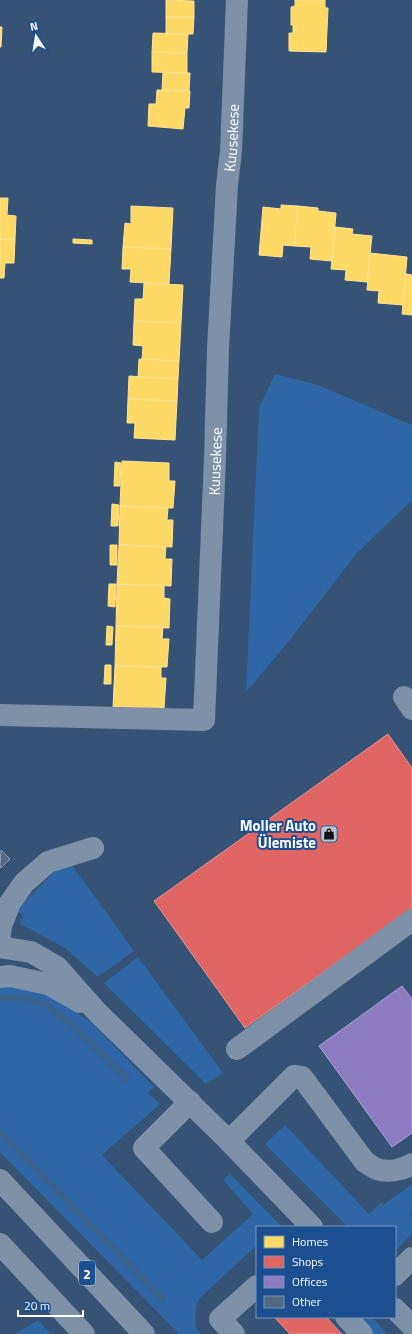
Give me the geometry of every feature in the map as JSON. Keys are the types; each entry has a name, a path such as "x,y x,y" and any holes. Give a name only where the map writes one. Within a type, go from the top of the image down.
{"highway":[{"name":"2","path":"0,1180 144,1334"},
{"path":"0,1244 84,1334"}],"street":[{"name":"Kuusekese","path":"0,715 204,720 218,349 227,185 231,151 237,0"},
{"path":"0,935 1,926 10,903 24,883 48,862 93,848"},
{"path":"237,1049 412,920"},
{"path":"0,947 31,952 56,968 97,1012 190,1102 311,1226"},
{"path":"0,977 10,976 48,984 97,1012"},
{"path":"229,1141 294,1076 302,1078 366,1162 377,1170 391,1171 407,1168 412,1164"},
{"path":"190,1102 144,1148 212,1222"},
{"path":"396,1274 412,1258"},
{"path":"234,1334 220,1319 256,1287"},
{"path":"396,1310 412,1326"},
{"path":"347,1318 362,1334"}],"shaded area":[{"path":"275,374 318,385 412,425 412,500 357,553 289,641 246,692 259,408"},
{"path":"61,865 72,865 134,951 98,977 65,948 20,924 23,914 18,913 23,903"},
{"path":"138,957 223,1073 206,1084 104,983"},
{"path":"0,986 18,986 57,998 93,1024 154,1087 148,1093 160,1104 102,1155 202,1260 253,1214 223,1180 230,1174 281,1226 256,1226 256,1246 200,1298 195,1316 196,1328 201,1334 179,1334 0,1152"},
{"path":"285,1125 369,1214 381,1203 383,1205 412,1184 412,1212 410,1213 412,1216 412,1234 396,1250 396,1226 347,1226 265,1144"},
{"path":"358,1318 373,1318 387,1334 374,1334"},
{"path":"38,1320 51,1334 15,1334"}],"building: Homes":[{"path":"166,0 194,1 194,17 166,17"},
{"path":"295,0 325,0 325,8 328,8 326,52 289,51 289,33 293,33 293,25 291,25 291,7 295,6"},
{"path":"166,17 194,17 193,34 166,34"},
{"path":"0,27 2,27 1,47 0,47"},
{"path":"153,33 188,34 187,53 152,52"},
{"path":"152,52 187,53 187,73 152,72"},
{"path":"163,72 190,73 189,91 162,90"},
{"path":"157,90 190,91 189,108 185,108 183,129 148,126 149,104 156,104"},
{"path":"0,198 8,198 7,215 16,216 15,240 0,239"},
{"path":"281,205 298,206 294,246 283,245 282,257 259,255 263,207 281,209"},
{"path":"131,206 173,208 171,249 123,247 125,223 131,224"},
{"path":"298,206 318,208 318,211 336,213 332,261 310,259 311,247 294,246"},
{"path":"335,227 353,229 352,234 372,236 367,282 345,280 346,270 331,269"},
{"path":"0,239 15,240 14,263 5,263 4,278 0,278"},
{"path":"73,239 92,240 92,244 73,243"},
{"path":"123,247 171,249 169,284 130,282 131,269 122,269"},
{"path":"370,253 407,257 403,305 378,303 379,291 367,290"},
{"path":"406,274 412,275 412,315 402,314"},
{"path":"144,283 183,285 181,323 134,321 135,299 143,299"},
{"path":"134,321 181,323 179,361 142,359 143,346 133,345"},
{"path":"139,359 179,361 178,379 138,377"},
{"path":"129,376 178,379 177,401 128,399"},
{"path":"128,399 177,401 175,440 134,438 135,423 127,423"},
{"path":"122,461 169,463 169,481 175,481 173,508 120,506"},
{"path":"115,462 121,463 120,486 114,486"},
{"path":"112,504 119,505 118,526 111,526"},
{"path":"120,506 168,508 167,520 173,520 172,547 119,545"},
{"path":"110,545 117,545 117,565 110,565"},
{"path":"119,545 166,547 165,559 172,559 171,586 117,584"},
{"path":"109,584 116,584 115,607 108,606"},
{"path":"117,584 164,586 164,598 170,599 169,628 116,626"},
{"path":"107,626 113,627 112,645 106,645"},
{"path":"116,626 163,627 162,639 169,639 167,667 115,666"},
{"path":"105,665 111,665 111,684 104,684"},
{"path":"115,666 161,667 161,678 166,678 164,708 113,707"}],"building: Shops":[{"name":"Moller Auto Ülemiste","path":"388,734 412,768 412,909 245,1028 154,901"},
{"path":"275,1318 327,1318 342,1334 290,1334"}],"building: Offices":[{"path":"402,986 412,999 412,1133 392,1147 319,1046"}],"building: Other":[{"path":"1,850 10,859 1,868 0,867"}],"waterway":[{"path":"0,998 26,998 46,1005 74,1027 127,1079"},
{"path":"0,1132 163,1300"}],"place":[{"name":"Moller Auto Ülemiste","path":"329,834"}]}
